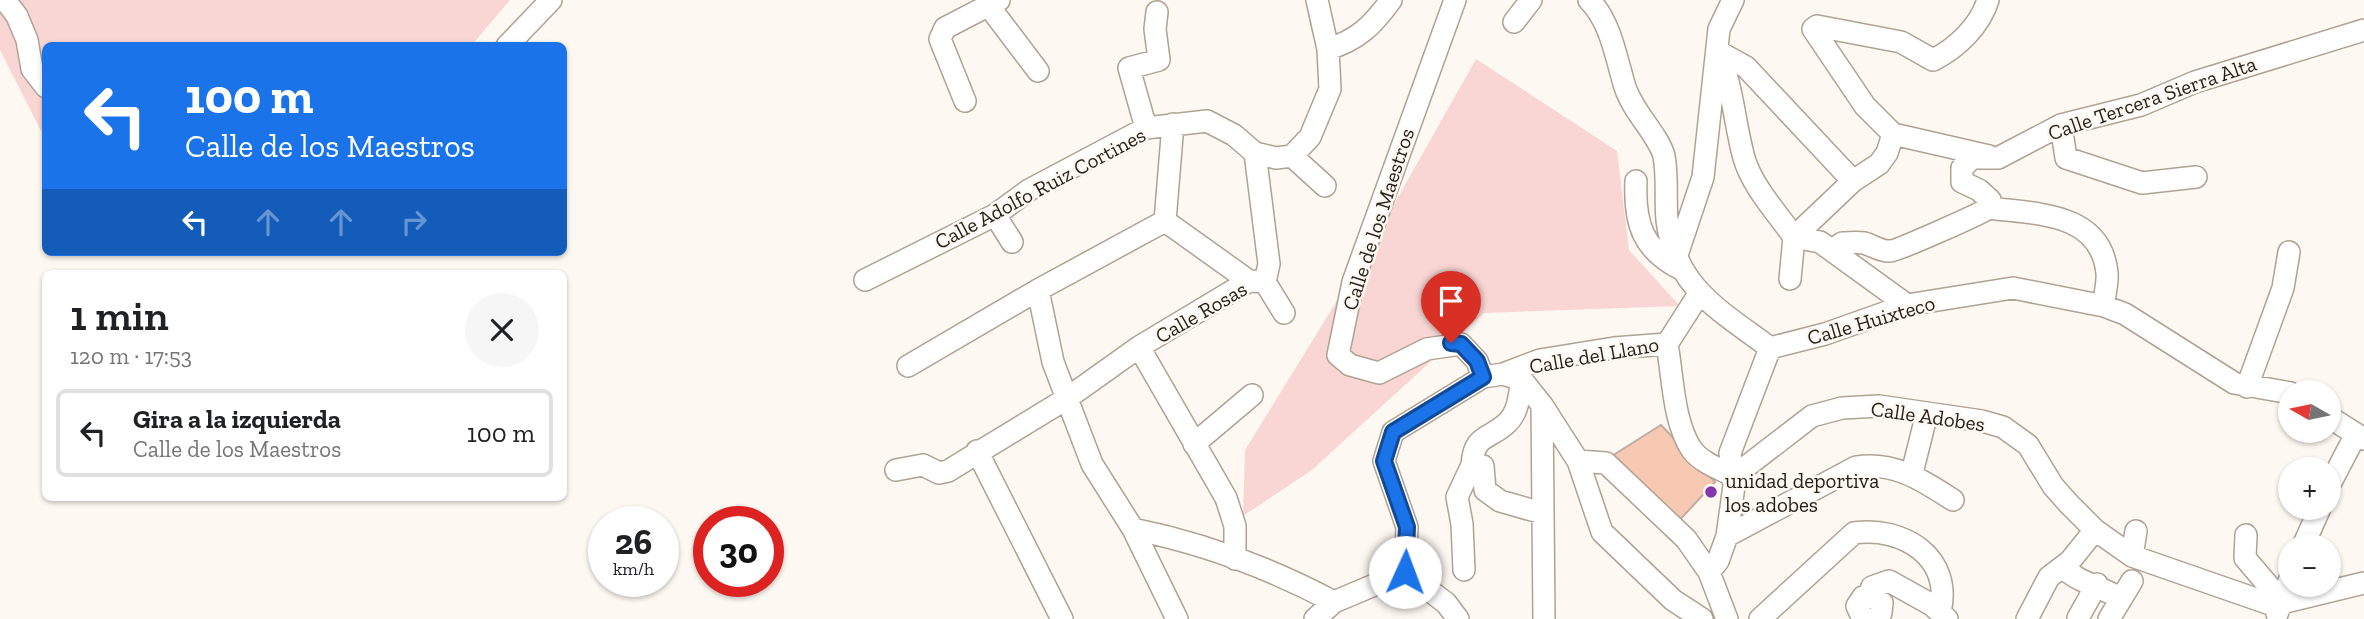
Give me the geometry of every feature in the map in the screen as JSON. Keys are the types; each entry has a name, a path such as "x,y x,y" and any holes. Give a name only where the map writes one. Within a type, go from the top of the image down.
{"street":[{"path":"5,0 18,16 27,40 32,69 42,83"},
{"path":"511,42 551,0"},
{"path":"1257,281 1269,264 1255,153 1276,158 1292,156 1310,137 1330,89 1328,49 1317,0"},
{"path":"1328,49 1349,43 1361,35 1391,0"},
{"name":"Calle de los Maestros","path":"1455,0 1353,282 1338,355 1350,365 1380,373 1427,349 1461,344 1477,361 1503,377"},
{"path":"1514,22 1531,0"},
{"path":"1589,0 1605,20 1628,95 1645,126 1660,145 1664,158 1667,219 1680,264 1699,294 1770,348 1734,437 1730,453 1734,476 1727,536 1718,561 1709,572"},
{"path":"1680,264 1708,153 1719,29 1733,0"},
{"path":"965,101 940,39 945,28 993,2 1038,71"},
{"path":"1985,9 1943,55 1933,60 1901,41 1817,26 1813,29 1865,106 1893,134 1962,147 1998,158"},
{"path":"1146,128 1129,68 1159,60 1155,29 1157,12"},
{"name":"Calle Tercera Sierra Alta","path":"1989,208 1990,200 1979,190 1962,182 1962,168 1972,158 1998,158 2061,125 2141,105 2195,82 2364,30"},
{"path":"1717,51 1746,66 1853,181"},
{"path":"1717,51 1725,68 1744,160 1794,237 1790,279"},
{"name":"Calle Adolfo Ruiz Cortines","path":"865,280 995,215 1029,190 1146,128 1208,121 1219,125 1255,153"},
{"path":"1165,221 1173,124"},
{"path":"2061,125 2066,158 2080,165 2142,183 2196,177"},
{"path":"1794,237 1853,181 1879,164 1888,153 1893,134"},
{"path":"1292,156 1325,186"},
{"path":"1636,181 1641,229 1651,250 1680,264"},
{"path":"1833,250 1842,243 1864,243 1888,252 1900,249 1954,223 1974,218 1989,208 2042,215 2069,221 2090,233 2106,267 2104,306"},
{"path":"995,215 1012,242"},
{"path":"1165,221 1257,281 1284,313"},
{"path":"908,366 1038,290 1165,221"},
{"path":"1794,237 1820,242 1907,305"},
{"path":"2247,387 2283,288 2289,252"},
{"name":"Calle Rosas","path":"896,470 923,465 939,473 948,471 1066,399 1139,347 1257,281"},
{"name":"Calle Huixteco","path":"1770,348 1825,334 1907,305 2012,288 2104,306 2125,314 2234,383 2278,391"},
{"path":"1038,290 1053,362 1092,464 1133,528 1177,619"},
{"name":"Calle del Llano","path":"1405,572 1407,527 1384,461 1393,432 1540,360 1614,348 1667,344 1699,294"},
{"path":"1667,344 1681,425 1693,450 1706,462 1734,476"},
{"path":"1139,347 1232,511 1236,559"},
{"path":"1503,377 1542,405 1578,461 1602,533 1673,600 1702,619"},
{"path":"1464,570 1462,524 1457,497 1475,464 1473,450 1478,442 1508,423 1517,410 1503,377"},
{"path":"1194,444 1252,395"},
{"path":"1542,405 1544,619"},
{"name":"Calle Adobes","path":"1734,476 1812,416 1842,408 1879,406 2003,426 2028,445 2053,486 2132,556 2276,610"},
{"path":"1912,473 1927,413"},
{"path":"2341,467 2360,438 2342,426"},
{"path":"977,451 1062,619"},
{"path":"1578,461 1606,463 1686,539 1709,572 1727,619"},
{"path":"1475,464 1483,466 1485,490 1500,501 1542,513"},
{"path":"1727,536 1856,467 1873,465 1912,473 1953,499"},
{"path":"2026,619 2049,577 2062,567 2092,518"},
{"path":"1133,528 1162,534 1277,573 1323,614 1405,572 1446,603 1458,619"},
{"path":"1760,619 1854,533 1871,531 1902,537 1915,544 1930,561 1939,573 1943,585 1943,615"},
{"path":"2132,556 2136,531"},
{"path":"2246,535 2245,558 2273,591 2276,610 2359,587"},
{"path":"2062,567 2074,578 2126,590 2109,619"},
{"path":"1870,619 1882,603 1869,595 1872,587 1889,581 1919,596 1943,615"},
{"path":"2078,618 2096,584"}],"shaded area":[{"path":"0,0 510,0 475,42 42,42 42,133 0,50"},
{"path":"1476,59 1617,151 1629,250 1680,306 1484,313 1312,470 1243,516 1245,450 1370,247"}],"building":[{"path":"1661,425 1715,482 1674,526 1612,456"}],"place":[{"name":"unidad deportiva los adobes","path":"1711,492"}],"route":[{"path":"1405,572 1407,527 1384,461 1393,432 1483,377 1477,361 1461,344 1451,343"}]}
